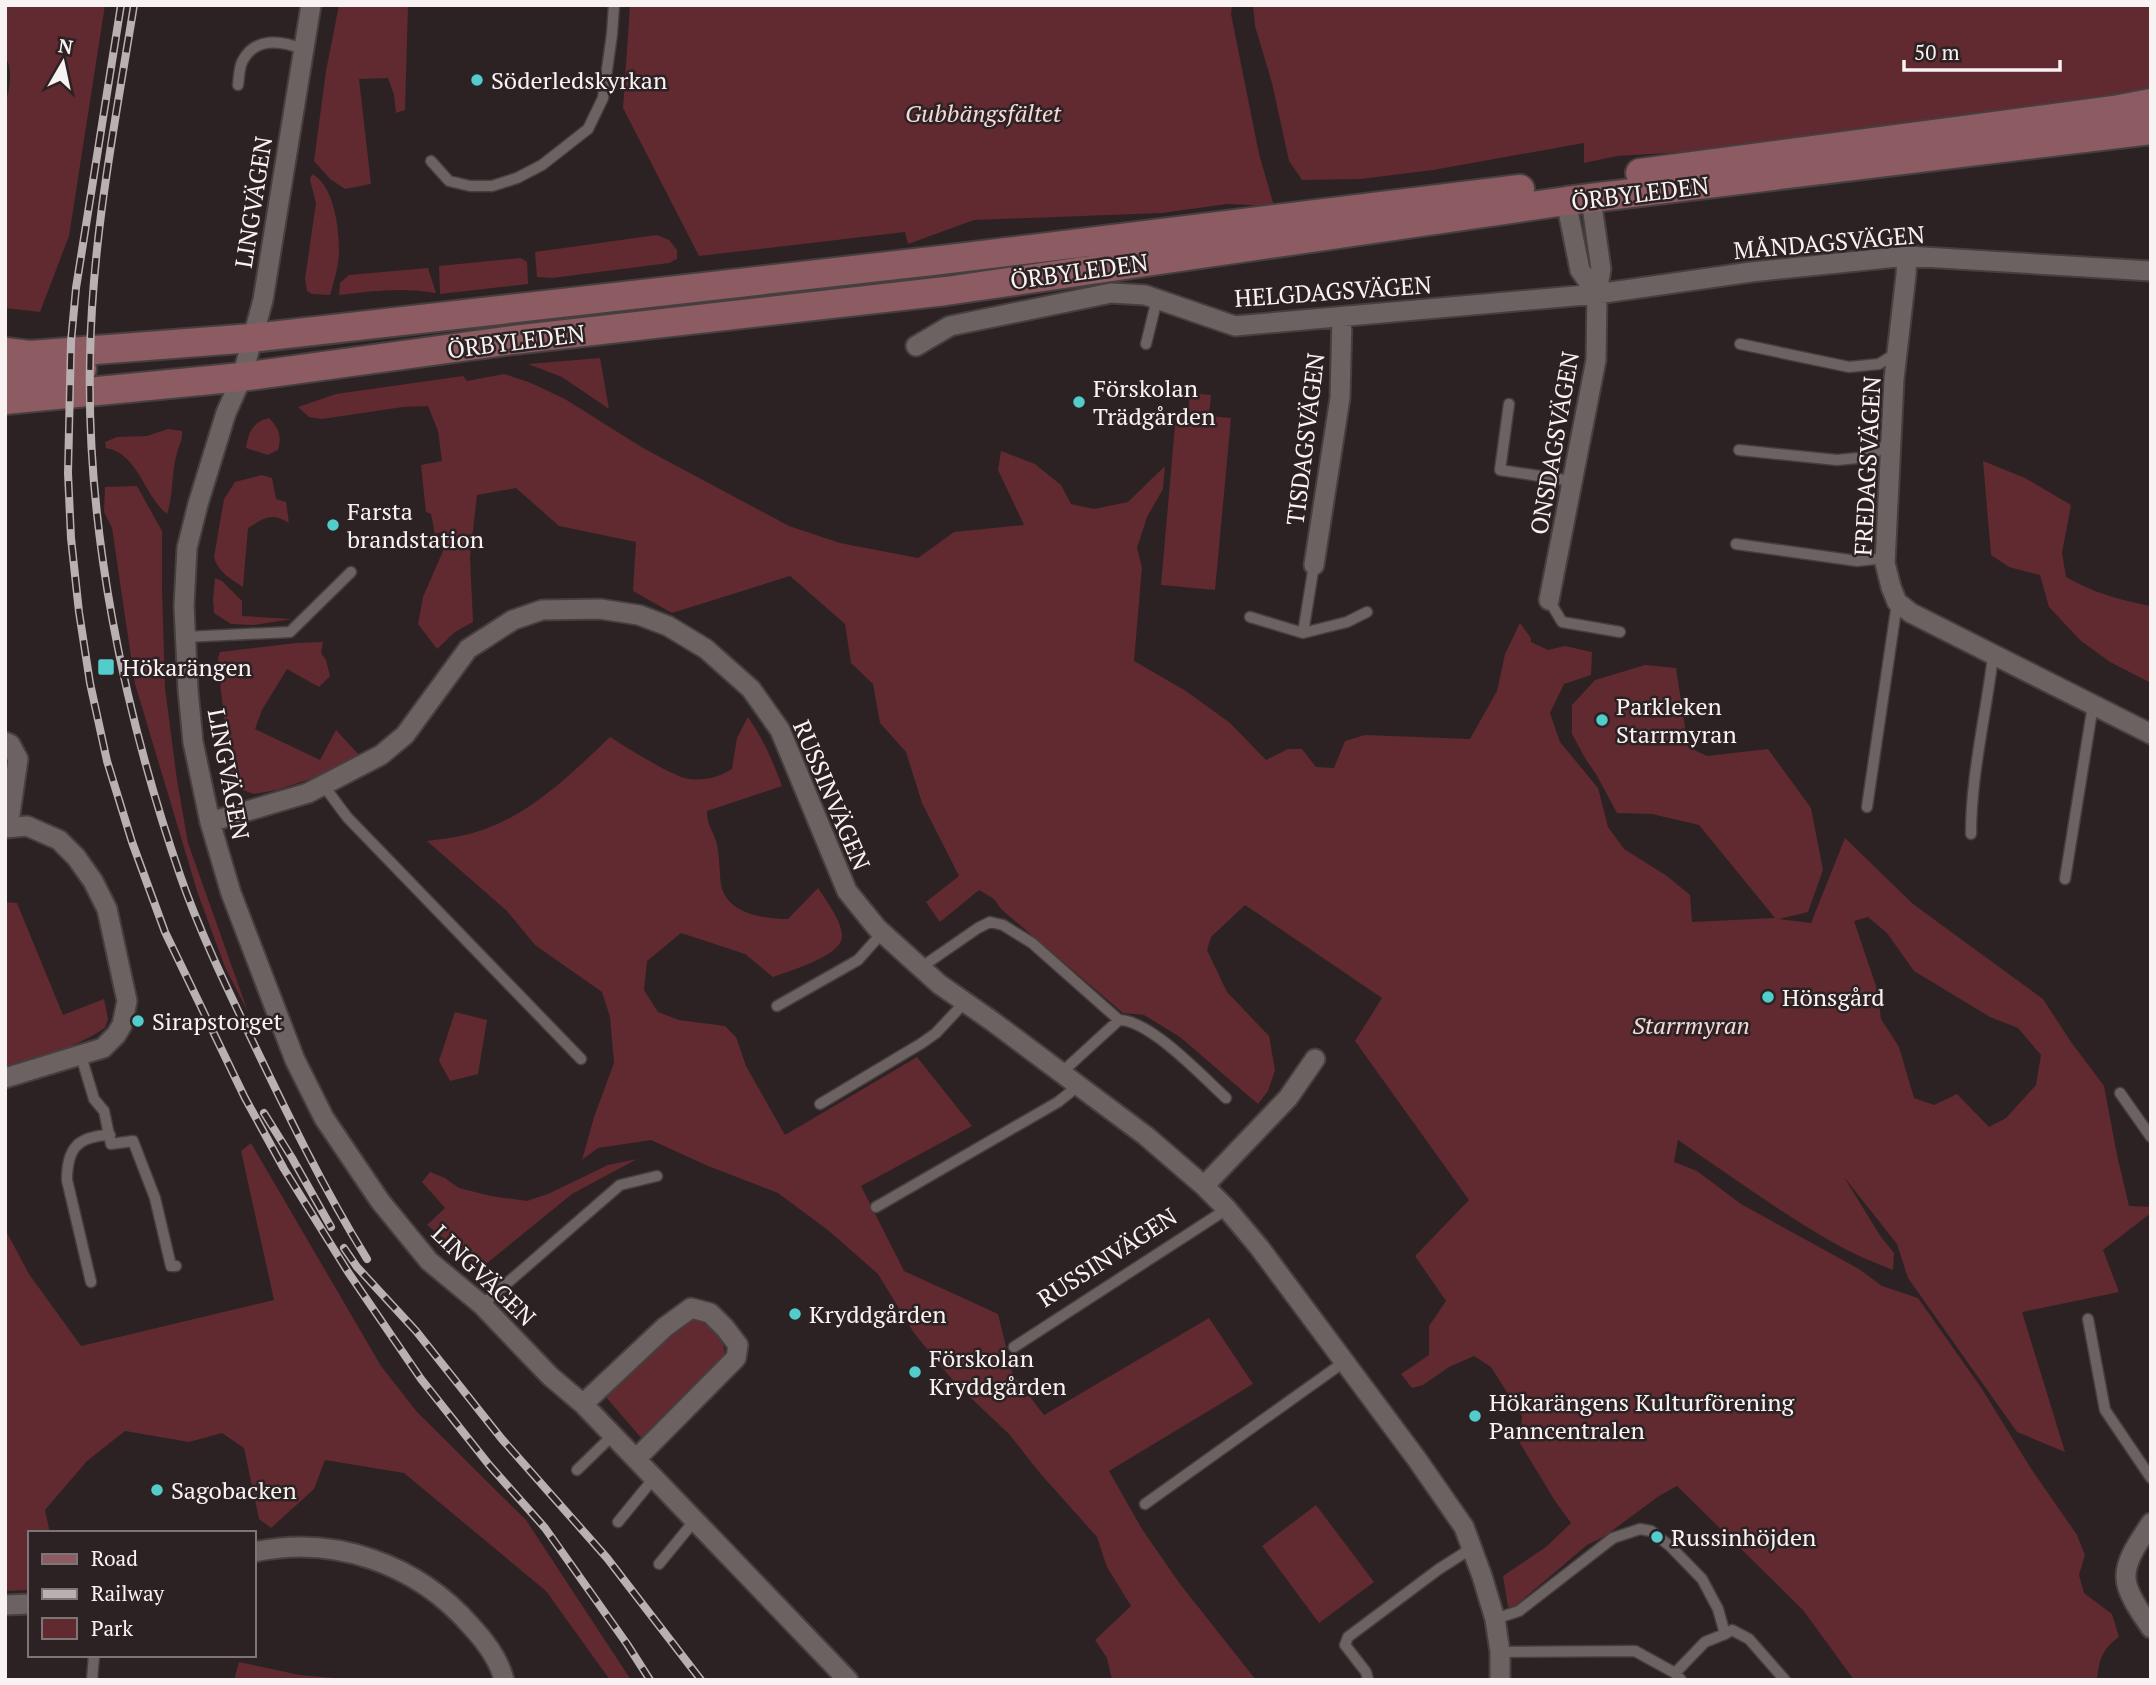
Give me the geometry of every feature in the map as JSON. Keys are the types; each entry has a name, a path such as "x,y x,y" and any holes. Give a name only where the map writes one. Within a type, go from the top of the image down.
{"main road":[{"name":"ÖRBYLEDEN","path":"5,400 247,356 941,260 1452,197 2151,103"},
{"name":"ÖRBYLEDEN","path":"5,378 247,356 513,340 946,290 1578,200 2151,131"},
{"name":"ÖRBYLEDEN","path":"5,352 30,355 247,356"}],"street":[{"name":"LINGVÄGEN","path":"311,5 262,300 247,356 212,455 187,548 184,606 193,742 210,822 232,893 295,1060 324,1118 380,1201 429,1261 482,1305 550,1376 583,1404 848,1680"},
{"path":"1578,200 1580,270 1597,294"},
{"name":"MÅNDAGSVÄGEN","path":"1597,294 1751,272 1907,256 2151,271"},
{"name":"FREDAGSVÄGEN","path":"1897,602 1885,558 1897,353 1907,256"},
{"name":"HELGDAGSVÄGEN","path":"916,346 950,326 1111,293 1145,295 1235,326 1597,294"},
{"name":"ONSDAGSVÄGEN","path":"1549,600 1596,360 1597,294"},
{"name":"TISDAGSVÄGEN","path":"1314,565 1340,398 1342,318"},
{"path":"1897,602 1911,613 1993,656 2151,734"},
{"name":"RUSSINVÄGEN","path":"210,822 276,804 324,786 381,755 405,735 468,649 513,620 542,610 600,609 639,615 668,626 706,649 751,689 780,730 847,891 882,933 939,984 1146,1136 1227,1209 1259,1247 1464,1527 1495,1619 1500,1652 1500,1680"},
{"path":"5,742 10,744 18,759 7,828 27,826 59,840 93,881 107,909 127,1001 122,1025 103,1048 5,1078"},
{"path":"1203,1186 1288,1098 1315,1059"},
{"path":"583,1404 665,1327 691,1308 710,1312 738,1345 736,1358 636,1459"},
{"path":"2151,1523 2130,1557 2125,1579 2134,1601 2151,1628"},
{"path":"256,1552 313,1546 373,1560 416,1578 454,1607 481,1636 501,1665 504,1680"},
{"path":"5,1605 28,1604"}],"lane":[{"path":"431,161 449,181 470,187 492,186 517,178 542,165 588,129 603,98 614,5"},
{"path":"238,85 242,63 251,50 262,43 279,42 302,49"},
{"path":"1146,344 1157,299"},
{"path":"1740,344 1849,367 1880,364 1897,353"},
{"path":"1508,404 1500,470 1572,481"},
{"path":"1739,450 1837,460 1868,457 1891,442"},
{"path":"1736,544 1857,561 1885,558"},
{"path":"1303,633 1314,565"},
{"path":"185,637 290,632 351,572"},
{"path":"1549,600 1562,622 1620,632"},
{"path":"1867,807 1897,602"},
{"path":"1250,617 1303,633 1347,622 1367,612"},
{"path":"1970,834 1976,770 1993,656"},
{"path":"2065,880 2093,704"},
{"path":"324,786 347,817 581,1059"},
{"path":"920,968 978,928 990,922 1003,925 1032,943 1119,1020 1148,1030 1226,1098"},
{"path":"777,1006 858,960 882,933"},
{"path":"820,1104 922,1043 936,1033 965,1002"},
{"path":"1060,1073 1119,1020"},
{"path":"81,1056 94,1099 104,1111 111,1144 133,1141 155,1198 171,1266 176,1266"},
{"path":"876,1207 1058,1102 1078,1086"},
{"path":"2120,1093 2151,1138"},
{"path":"91,1282 67,1170 74,1150 82,1140 93,1135 110,1135"},
{"path":"482,1305 620,1185 657,1176"},
{"name":"RUSSINVÄGEN","path":"1014,1346 1227,1209"},
{"path":"2088,1320 2105,1410 2151,1478"},
{"path":"1145,1504 1344,1362"},
{"path":"577,1471 612,1436"},
{"path":"618,1522 654,1478"},
{"path":"659,1564 695,1520"},
{"path":"1495,1619 1519,1611 1613,1538 1640,1529 1651,1531 1670,1546 1702,1579 1718,1609 1725,1634"},
{"path":"1368,1680 1366,1672 1345,1645 1348,1637 1439,1569 1472,1548"},
{"path":"1500,1652 1635,1651 1678,1676 1706,1642 1732,1630 1749,1639 1785,1680"},
{"path":"92,1680 94,1657"}],"green space":[{"path":"5,5 105,5 69,236 40,312 5,308 5,105 10,74 5,57"},
{"path":"339,5 408,5 405,110 396,113 388,78 359,79 371,184 345,189 330,179 314,161 326,71"},
{"name":"Gubbängsfältet","path":"630,5 1232,5 1231,14 1259,154 1274,206 1227,204 1162,213 974,220 908,244 905,232 699,256 623,108"},
{"path":"1253,5 2151,5 2151,90 1702,151 1617,156 1584,163 1584,143 1433,170 1361,179 1302,180 1289,161 1272,83 1255,26"},
{"path":"312,174 326,187 336,219 339,256 330,295 307,291 305,279 316,203 310,180"},
{"path":"657,235 669,240 677,250 677,259 669,263 552,278 537,277 535,252"},
{"path":"521,258 527,262 528,284 440,294 439,266"},
{"path":"428,268 436,293 400,290 339,295 340,283 349,275"},
{"path":"600,358 609,409 562,377 528,364"},
{"name":"Starrmyran","path":"504,374 531,383 565,399 643,448 789,526 840,543 918,558 954,532 1024,525 998,470 1001,451 1035,464 1061,485 1071,504 1094,509 1128,502 1165,466 1163,489 1147,517 1137,548 1142,567 1134,661 1186,691 1230,723 1266,760 1288,749 1302,749 1316,767 1334,768 1345,741 1365,735 1470,739 1497,691 1505,654 1520,623 1531,642 1548,650 1565,646 1592,652 1591,675 1564,684 1550,713 1560,742 1598,788 1608,827 1624,849 1667,876 1690,895 1692,922 1775,918 1699,825 1652,814 1617,813 1572,734 1572,705 1595,680 1645,665 1676,668 1688,747 1707,756 1768,749 1811,808 1823,870 1808,912 1779,919 1811,923 1845,838 1913,904 2043,999 2104,1086 2129,1206 2151,1207 2151,1213 2103,1250 2119,1292 2022,1312 2065,1452 2017,1432 1908,1278 1897,1244 1844,1177 1894,1253 1893,1270 1848,1251 1814,1231 1678,1140 1674,1162 1697,1171 1741,1204 1859,1269 1882,1286 1918,1298 1982,1389 2030,1467 2077,1535 2085,1555 2079,1575 2084,1593 2112,1614 2119,1637 2102,1656 2097,1680 1854,1680 1803,1610 1677,1486 1605,1536 1587,1545 1515,1606 1508,1607 1503,1576 1546,1547 1571,1523 1520,1443 1522,1416 1491,1367 1474,1356 1449,1367 1423,1385 1412,1388 1401,1374 1429,1355 1429,1326 1446,1301 1415,1256 1469,1200 1355,1041 1382,998 1245,905 1211,937 1207,950 1227,992 1269,1036 1275,1070 1268,1091 1258,1104 1180,1037 1144,1015 1123,1013 1001,909 994,899 979,890 940,922 926,902 959,876 922,803 906,752 880,723 873,684 851,663 845,624 790,576 672,613 633,591 636,542 559,526 516,488 477,495 470,557 473,622 455,632 437,649 418,624 423,597 443,551 445,531 435,534 431,514 426,512 421,465 442,461 438,431 428,406 322,419 309,417 298,407 336,394 463,376 467,381","holes":["1868,917 1887,933 1914,971 1990,1017 2018,1028 2041,1055 2036,1085 2006,1118 1989,1127 1957,1094 1934,1105 1914,1098 1899,1047 1881,1019 1877,989 1854,921"]},
{"path":"1190,393 1211,395 1209,416 1231,418 1215,590 1161,585 1176,414 1188,415"},
{"path":"269,418 279,432 278,450 268,455 246,448 252,429"},
{"path":"168,429 182,431 182,434 167,514 152,497 133,466 117,452 106,448 105,442 117,437 147,436"},
{"path":"1983,461 2025,478 2071,505 2062,553 2066,577 2107,595 2151,606 2151,683 2110,662 2081,641 2049,607 2040,575 2009,567 1991,555"},
{"path":"262,475 272,478 276,499 286,502 289,523 273,517 248,528 243,587 222,571 214,557 224,499 235,482"},
{"path":"137,486 162,531 165,688 188,843 248,1012 225,967 198,894 135,684 112,528 104,512 105,487"},
{"path":"215,578 222,581 242,601 242,616 292,619 254,625 231,624 214,613"},
{"path":"323,642 321,653 326,660 330,676 319,687 287,669 262,710 255,729 320,760 336,730 360,756 349,766 277,790 254,794 240,789 231,773 221,692 218,658 220,652"},
{"path":"748,717 767,750 782,786 707,811 717,846 721,885 725,895 731,903 748,913 788,919 818,888 840,925 842,937 839,944 824,956 773,977 745,954 681,933 647,961 644,990 658,1012 679,1020 725,1026 736,1037 746,1066 785,1135 917,1057 972,1126 861,1186 904,1271 998,1314 1013,1375 1044,1415 1209,1318 1253,1384 1109,1471 1142,1529 1180,1584 1256,1680 1112,1680 1107,1658 1095,1640 1131,1606 1107,1567 1097,1537 1009,1434 955,1383 914,1333 878,1274 829,1231 778,1193 651,1140 598,1148 582,1160 614,1063 610,1017 602,992 535,945 507,911 427,841 465,835 506,820 544,796 610,737 682,777 701,779 717,776 732,769 737,738"},
{"path":"5,902 17,903 63,1015 104,999 108,1019 105,1028 82,1041 5,1067"},
{"path":"455,1012 487,1020 478,1074 450,1081 439,1061"},
{"path":"251,1143 381,1366 417,1412 526,1520 631,1680 610,1680 546,1591 404,1473 325,1460 314,1489 271,1528 259,1519 244,1448 222,1433 189,1442 125,1431 87,1461 45,1510 50,1531 28,1531 28,1590 5,1591 5,1229 29,1274 81,1346 274,1300 241,1151"},
{"path":"637,1159 572,1194 481,1268 427,1225 445,1208 422,1182 430,1172 459,1188 527,1201 548,1194 608,1165"},
{"path":"686,1317 700,1317 716,1332 723,1342 724,1364 643,1440 605,1396"},
{"path":"1316,1505 1374,1582 1319,1623 1262,1546"},
{"path":"239,1662 300,1675 358,1680 234,1680"}],"railway":[{"path":"121,5 76,288 71,342 68,473 71,538 90,683 107,761 132,842 165,932 245,1098 284,1169 348,1272 421,1379 490,1466 545,1528 650,1680"},
{"path":"134,5 100,225 90,358 94,488 113,620 142,750 195,916 292,1122 335,1205 367,1259"},
{"path":"264,1113 331,1227"},
{"path":"344,1248 357,1267 416,1331 501,1438 607,1558 701,1680"}],"place":[{"name":"Söderledskyrkan","path":"477,80"},
{"name":"Förskolan Trädgården","path":"1079,402"},
{"name":"Farsta brandstation","path":"333,525"},
{"name":"Hökarängen","path":"106,667"},
{"name":"Parkleken Starrmyran","path":"1602,720"},
{"name":"Hönsgård","path":"1768,997"},
{"name":"Sirapstorget","path":"138,1021"},
{"name":"Kryddgården","path":"795,1314"},
{"name":"Förskolan Kryddgården","path":"915,1372"},
{"name":"Hökarängens Kulturförening Panncentralen","path":"1475,1416"},
{"name":"Sagobacken","path":"157,1490"},
{"name":"Russinhöjden","path":"1657,1537"}]}
